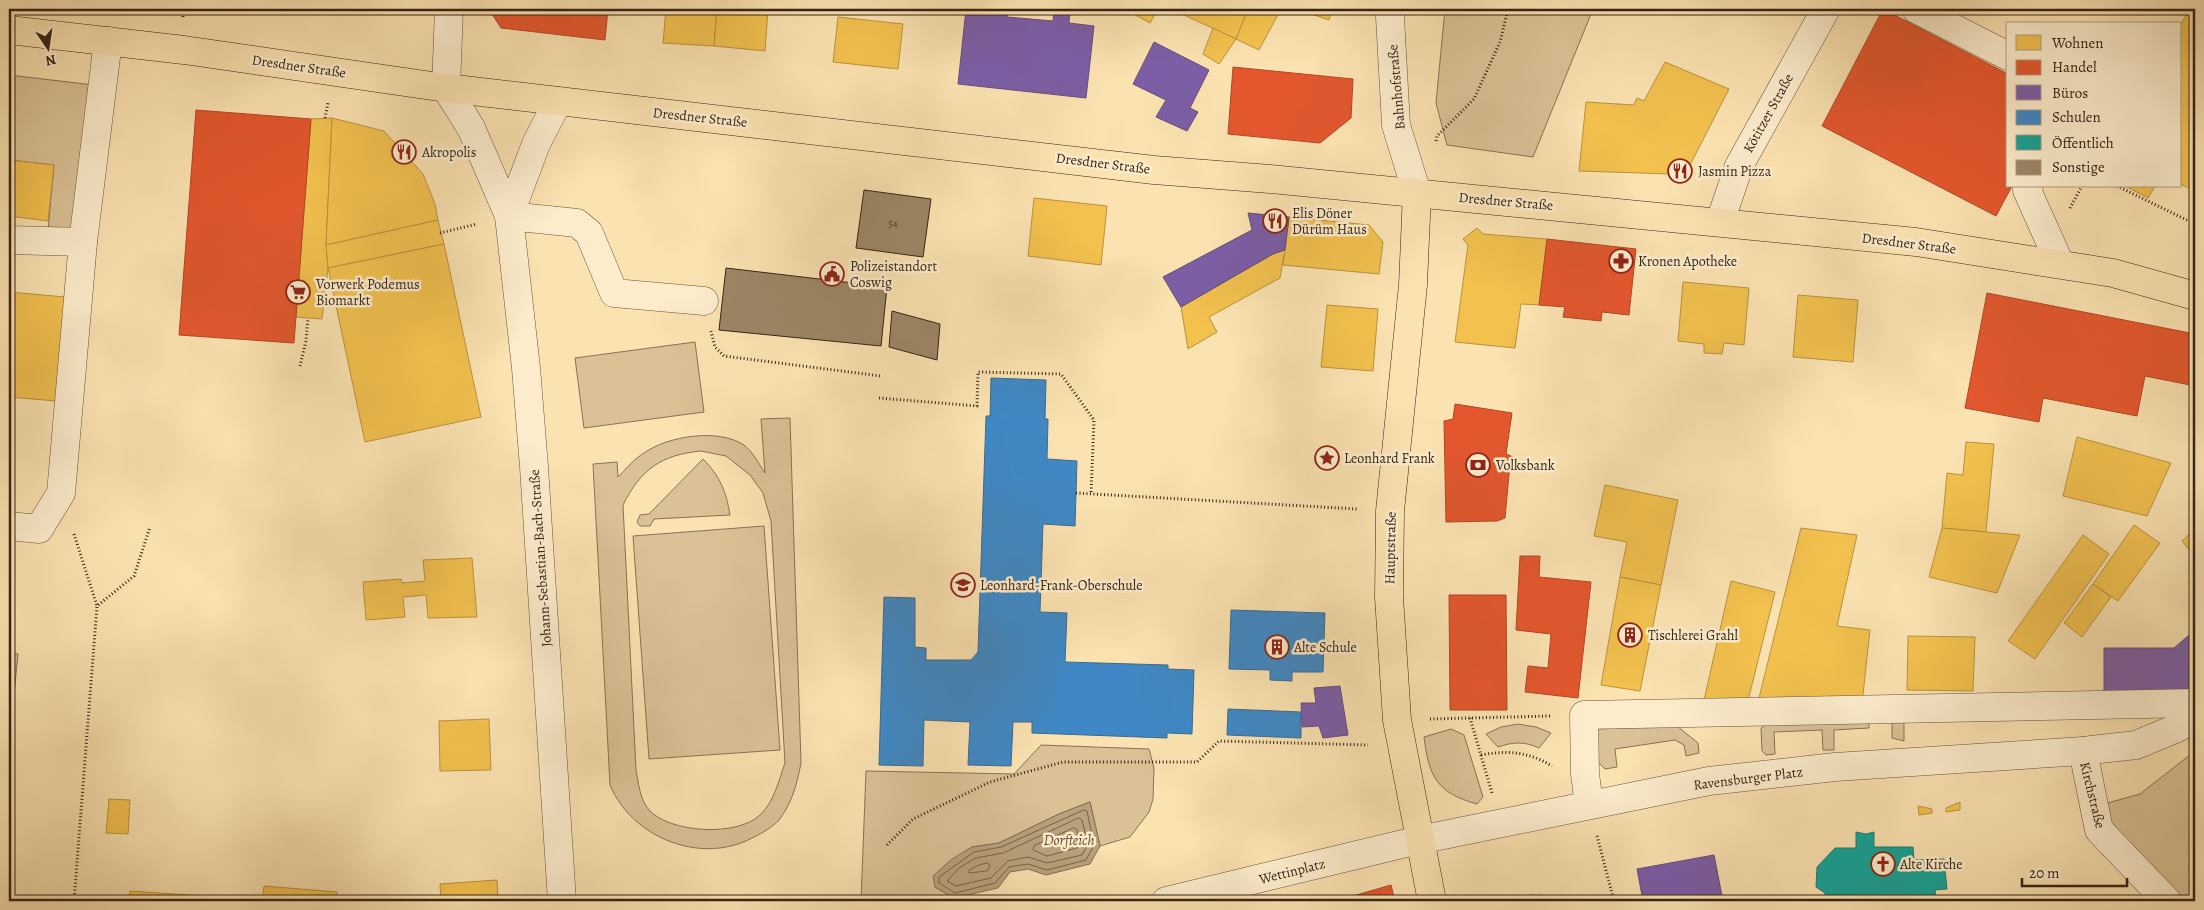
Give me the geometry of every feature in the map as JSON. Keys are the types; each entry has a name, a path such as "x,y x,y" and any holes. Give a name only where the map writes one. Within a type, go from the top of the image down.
{"main road":[{"name":"Dresdner Straße","path":"9,30 337,71 446,88 1154,170 1417,193 1916,242 2113,273 2195,296"},
{"name":"Hauptstraße","path":"1417,193 1413,285 1390,511 1390,597 1399,733 1432,901"}],"street":[{"path":"446,88 449,9"},
{"name":"Bahnhofstraße","path":"1392,9 1390,17 1396,125 1417,193"},
{"name":"Kötitzer Straße","path":"1720,222 1739,166 1826,9"},
{"path":"1916,9 2006,55"},
{"path":"9,526 40,530 61,492 83,242 108,41"},
{"name":"Johann-Sebastian-Bach-Straße","path":"446,88 471,128 509,216 526,368 562,901"},
{"name":"Johann-Sebastian-Bach-Straße","path":"509,216 536,144 558,101"},
{"path":"2028,188 2060,264"},
{"path":"509,216 577,223 589,233 614,293 704,302"},
{"path":"9,240 83,242"},
{"path":"1589,804 1584,774 1584,715 2195,703"},
{"name":"Kirchstraße","path":"2167,901 2099,830 2083,751 2136,744 2177,728 2195,718"},
{"name":"Ravensburger Platz","path":"1419,840 1709,781 1835,767 2083,751"},
{"name":"Wettinplatz","path":"1166,901 1419,840"}],"path":[{"path":"1434,146 1437,136 1474,99 1500,42 1508,9"},
{"path":"2121,188 2195,224"},
{"path":"440,233 509,216"},
{"path":"704,302 715,346 724,356 881,376"},
{"path":"300,366 306,341 308,318"},
{"path":"879,398 977,406 978,372 1061,374 1094,420 1091,494"},
{"path":"61,492 97,606 74,901"},
{"path":"1076,494 1390,511"},
{"path":"97,606 134,576 150,528"},
{"path":"887,845 913,819 990,782 1063,762 1197,762 1219,741 1399,733 1470,718 1584,715"},
{"path":"1470,718 1501,822"},
{"path":"1481,756 1498,752 1516,752 1538,758 1554,767 1557,773"},
{"path":"1589,804 1614,901"}],"shaded area":[{"path":"1445,9 1593,9 1533,157 1447,145 1436,103"},
{"path":"9,75 102,86 83,242 47,241 54,165 9,160"},
{"path":"695,342 704,412 584,428 575,358"},
{"path":"790,418 801,763 791,800 784,814 774,825 754,837 734,845 713,849 691,847 671,842 634,820 620,804 610,785 593,464 617,462 618,477 637,458 654,447 666,442 693,436 707,436 721,437 744,445 765,473 761,419","holes":["701,451 726,456 750,475 763,493 771,521 785,763 769,804 760,815 736,827 704,829 672,824 659,818 646,806 640,790 636,770 623,505 637,482 645,473 663,460"]},
{"path":"703,459 721,484 730,515 654,519 650,526 640,526 637,522 640,515 649,514"},
{"path":"764,526 780,750 649,759 633,536"},
{"path":"9,653 18,654 9,744"},
{"path":"1892,710 1904,718 1904,741 1892,738"},
{"path":"1869,718 1869,728 1834,730 1834,750 1823,750 1822,730 1774,732 1775,754 1766,755 1762,751 1761,728 1769,722"},
{"path":"1518,724 1536,727 1551,733 1539,748 1518,743 1498,747 1486,734 1501,727"},
{"path":"1677,726 1698,743 1699,753 1686,756 1684,745 1675,740 1615,749 1617,767 1605,769 1598,762 1597,729"},
{"path":"1451,729 1464,735 1483,797 1477,804 1463,800 1444,789 1432,773 1424,737"},
{"path":"1041,745 1149,749 1154,768 1153,799 1149,812 1130,837 1100,846 1090,802 1059,814 999,843 972,847 935,887 954,898 943,901 861,901 866,771 1014,774"},
{"path":"2195,751 2195,901 2175,901 2107,829 2104,804 2140,794"}],"water":[{"name":"Dorfteich","path":"1090,802 1100,846 1090,864 1046,875 1028,869 1010,872 998,888 954,898 935,887 933,876 952,859 972,847 999,843 1059,814"}],"building: Wohnen":[{"path":"666,9 717,9 714,46 663,43"},
{"path":"717,9 768,9 765,51 714,46"},
{"path":"1124,9 1158,9 1150,23"},
{"path":"1171,9 1248,9 1236,39"},
{"path":"1248,9 1281,9 1259,50 1236,39"},
{"path":"1297,9 1333,9 1329,20"},
{"path":"2189,9 2195,9 2195,191 2182,185 2182,22"},
{"path":"838,17 903,24 898,69 833,62"},
{"path":"1213,28 1236,39 1219,64 1203,54"},
{"path":"1665,62 1729,89 1689,167 1671,174 1579,171 1586,102 1634,105 1637,98 1644,101"},
{"path":"332,118 326,245 328,268 322,319 296,317 311,119"},
{"path":"332,118 384,131 423,174 435,204 438,220 326,245"},
{"path":"9,160 54,165 48,221 9,216"},
{"path":"2129,188 2154,188 2148,198"},
{"path":"1034,198 1107,206 1101,265 1028,256"},
{"path":"1289,217 1369,225 1383,242 1379,274 1283,265"},
{"path":"438,220 444,244 328,268 326,245"},
{"path":"1477,228 1483,234 1547,239 1539,305 1521,304 1515,348 1455,342 1468,245 1463,239"},
{"path":"444,244 481,417 365,442 328,268"},
{"path":"1285,250 1280,278 1209,317 1217,332 1188,349 1181,307 1273,254"},
{"path":"1683,282 1749,288 1744,345 1724,343 1722,354 1704,353 1704,344 1678,341"},
{"path":"9,292 65,297 56,401 9,397"},
{"path":"1798,295 1858,300 1853,362 1793,357"},
{"path":"1327,305 1378,309 1373,371 1321,367"},
{"path":"2077,437 2171,463 2147,516 2063,496"},
{"path":"1966,442 1994,444 1986,532 1942,528 1947,473 1963,475"},
{"path":"1605,485 1678,500 1661,585 1620,577 1627,542 1594,536"},
{"path":"2134,525 2160,543 2118,601 2093,584"},
{"path":"1801,528 1857,535 1837,626 1870,630 1862,704 1759,698"},
{"path":"1942,528 2020,535 1997,593 1929,577"},
{"path":"2195,529 2195,557 2182,541"},
{"path":"2083,535 2109,554 2035,659 2008,641"},
{"path":"472,558 477,617 428,618 426,595 403,597 405,617 366,620 363,582 401,579 402,583 425,581 423,560"},
{"name":"Tischlerei Grahl","path":"1620,577 1661,585 1640,691 1601,685"},
{"path":"1731,581 1775,592 1746,709 1704,700"},
{"path":"2093,584 2111,597 2082,637 2064,623"},
{"path":"1908,636 1975,637 1973,691 1907,690"},
{"path":"489,719 491,770 440,771 439,721"},
{"path":"109,799 130,800 128,834 106,833"},
{"path":"1960,802 1960,810 1946,812 1946,808"},
{"path":"1918,806 1932,809 1932,813 1919,815"},
{"path":"497,880 498,901 441,901 440,884"},
{"path":"264,886 337,892 336,901 262,901"},
{"path":"130,891 204,896 203,901 129,901"},
{"path":"1530,895 1541,895 1559,901 1508,901"},
{"path":"1596,896 1597,901 1577,901"}],"building: Handel":[{"path":"495,9 608,9 605,40 501,28 492,14"},
{"path":"1883,9 2006,73 2006,188 2011,188 1996,216 1822,126"},
{"path":"1233,67 1353,79 1351,118 1320,143 1228,134"},
{"path":"196,110 311,119 294,343 179,335"},
{"path":"1547,239 1636,249 1629,315 1602,312 1601,321 1563,317 1565,307 1539,305"},
{"path":"1987,293 2195,334 2195,386 2145,376 2137,416 2043,398 2039,422 1965,408"},
{"name":"Volksbank","path":"1455,404 1512,413 1506,454 1513,457 1509,474 1505,518 1497,521 1446,522 1444,421 1453,419"},
{"path":"1520,556 1540,556 1539,577 1591,582 1578,698 1525,692 1528,666 1548,668 1551,634 1516,630"},
{"path":"1449,595 1506,595 1507,710 1450,710"},
{"path":"1391,885 1395,901 1347,901 1346,898"}],"building: Büros":[{"path":"966,9 992,12 992,9 1008,9 1007,17 1053,21 1054,11 1070,12 1069,23 1094,26 1086,98 958,84"},
{"path":"1154,42 1209,70 1190,108 1198,112 1187,131 1156,117 1166,100 1133,84"},
{"path":"1248,213 1289,217 1285,250 1273,254 1181,307 1163,277 1252,230"},
{"path":"2195,630 2195,683 2176,697 2104,698 2104,648 2174,648"},
{"path":"1340,686 1348,735 1323,738 1319,726 1302,727 1301,703 1316,703 1314,688"},
{"path":"1714,855 1723,901 1643,901 1637,869"}],"building: Schulen":[{"path":"991,378 1046,380 1045,419 1048,419 1047,459 1077,461 1075,526 1043,524 1040,612 1067,613 1065,662 1168,665 1168,669 1194,670 1192,734 1167,733 1167,738 1032,733 1032,722 1013,722 1011,766 968,765 970,722 924,720 923,766 879,765 884,597 915,598 915,647 926,648 926,660 971,660 978,652 986,416 990,416"},
{"name":"Alte Schule","path":"1231,610 1325,613 1323,672 1292,672 1292,681 1270,680 1270,670 1229,669"},
{"path":"1228,709 1301,712 1301,738 1227,735"}],"building: Öffentlich":[{"name":"Alte Kirche","path":"1856,832 1866,834 1874,832 1874,847 1913,847 1914,860 1944,859 1947,889 1935,890 1936,901 1908,901 1908,898 1904,899 1904,901 1825,901 1825,893 1816,887 1817,867 1835,848 1856,848"}],"building: Sonstige":[{"path":"864,190 931,199 923,257 856,248"},
{"path":"726,268 887,287 881,346 719,330"},
{"path":"892,311 940,324 937,360 889,347"}],"place":[{"name":"Akropolis","path":"404,152"},
{"name":"Jasmin Pizza","path":"1680,171"},
{"name":"Elis Döner Dürüm Haus","path":"1275,221"},
{"name":"Kronen Apotheke","path":"1621,261"},
{"name":"Polizeistandort Coswig","path":"832,274"},
{"name":"Vorwerk Podemus Biomarkt","path":"298,292"},
{"name":"Leonhard Frank","path":"1327,458"},
{"name":"Volksbank","path":"1478,465"},
{"name":"Leonhard-Frank-Oberschule","path":"963,585"},
{"name":"Tischlerei Grahl","path":"1630,635"},
{"name":"Alte Schule","path":"1277,647"},
{"name":"Alte Kirche","path":"1883,864"}]}
